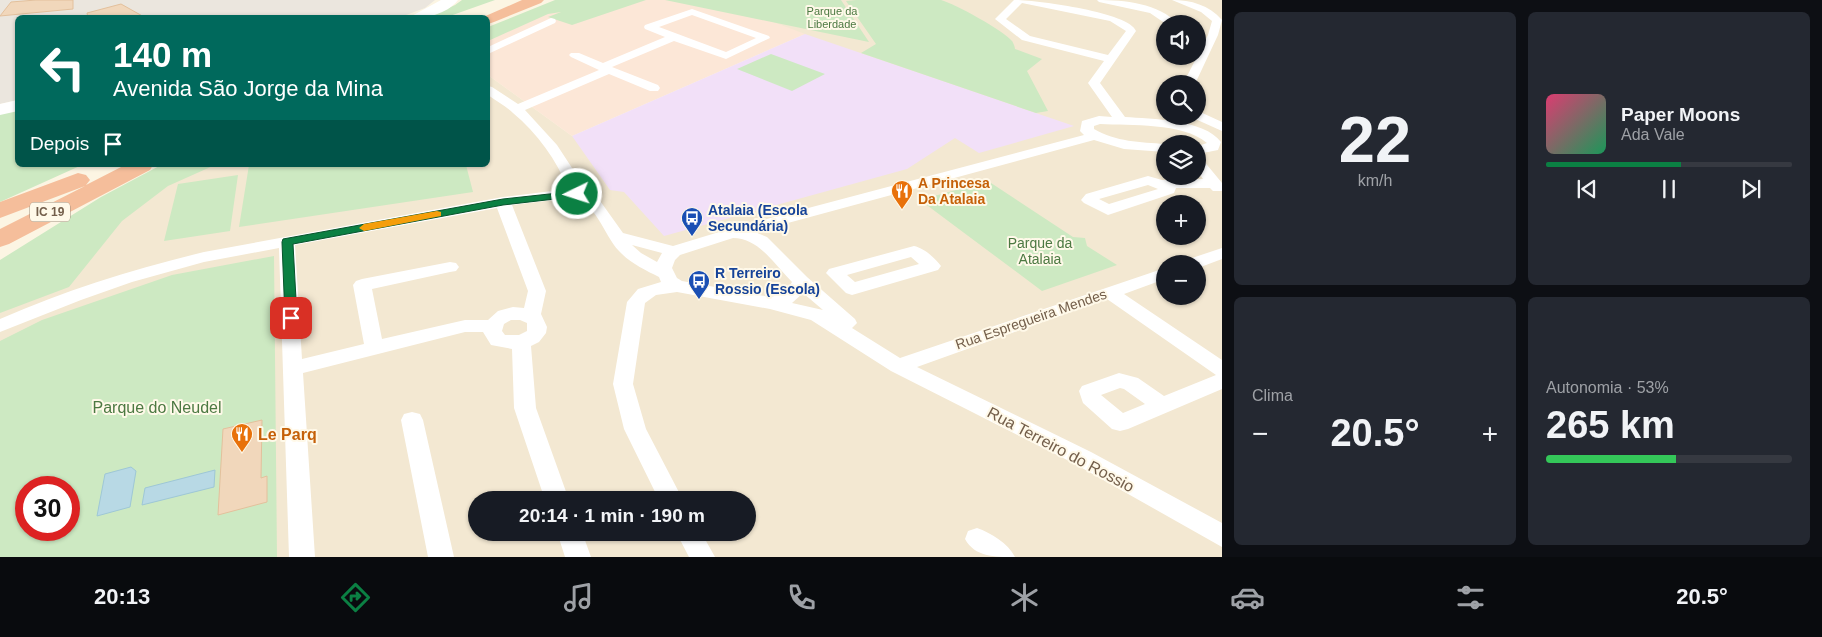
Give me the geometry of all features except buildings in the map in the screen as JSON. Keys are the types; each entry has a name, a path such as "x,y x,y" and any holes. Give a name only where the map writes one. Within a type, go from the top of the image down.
{"highway":[{"path":"485,15 536,0"},
{"path":"484,15 508,1"},
{"name":"IC 19","path":"0,222 101,175 134,167"},
{"path":"0,211 101,175"},
{"path":"0,253 101,175"},
{"name":"IC 19","path":"0,239 101,175"}],"street":[{"path":"422,15 451,0"},
{"path":"1111,59 1026,38 1000,19 1020,0 1113,19 1126,25 1131,31 1094,83 1122,122"},
{"path":"1102,0 1153,11 1159,15"},
{"path":"1177,0 1198,7 1215,18 1217,24 1209,34 1193,75"},
{"path":"516,109 674,37 726,56 765,38 692,12 649,27 674,37"},
{"path":"490,50 551,21"},
{"path":"575,55 654,88"},
{"path":"490,91 516,109 544,138 573,180 577,194"},
{"path":"0,110 15,106"},
{"path":"1206,119 1222,127"},
{"path":"1156,147 1116,144 1094,136 1087,131 1087,124 1099,120 1179,126 1211,136"},
{"path":"1199,125 1211,136 1214,142 1213,147 1206,148"},
{"path":"671,280 663,268 667,258 674,251 752,226 785,219 1094,136"},
{"path":"1206,173 1218,188"},
{"path":"1175,185 1218,188"},
{"path":"0,326 42,307 159,268 204,257 503,202 577,194 593,201 624,247 635,257 671,280"},
{"path":"503,202 537,291 531,316"},
{"path":"732,233 744,233 761,240 766,232 785,219"},
{"path":"618,237 674,251"},
{"name":"Rua Terreiro do Rossio","path":"761,240 806,286 898,366"},
{"path":"287,242 302,557"},
{"path":"1206,259 1222,254"},
{"path":"374,348 362,285 450,267"},
{"name":"Rua Espregueira Mendes","path":"898,366 1156,276"},
{"path":"666,491 635,429 623,384 636,302 641,295 671,280"},
{"name":"Rua Terreiro do Rossio","path":"671,280 817,315 898,366 1083,458 1222,536"},
{"path":"770,303 782,301 791,296 798,288 844,282"},
{"path":"1109,292 1222,370"},
{"path":"509,314 531,316 537,324 536,333 521,343 513,344 498,340 492,331 496,320 509,314"},
{"path":"294,368 465,326 493,326"},
{"path":"521,343 525,408 554,491"},
{"path":"1162,406 1131,383 1119,380 1090,391 1090,397 1120,423 1162,406 1222,381"},
{"path":"412,420 442,557"},
{"path":"977,539 1002,557"},
{"path":"572,541 578,557"},
{"path":"693,541 702,557"}],"shaded area":[{"path":"0,0 435,0 425,8 406,15 15,15 15,100 0,104"},
{"path":"563,0 715,0 805,34 572,136 490,76 490,33"},
{"path":"715,0 1222,0 1222,557 0,557 0,268 186,167 490,167 490,76 572,136 956,130 1032,124"},
{"path":"805,34 1074,126 979,153 955,138 907,169 664,236 624,192 610,190 572,136"}],"green space":[{"path":"462,0 495,0 453,15 433,15"},
{"path":"555,0 646,0 572,25 548,17 561,12 548,14 490,40 490,26"},
{"name":"Parque da Liberdade","path":"665,0 841,0 869,42"},
{"path":"941,0 978,18 1007,36 1015,49 1042,59 1027,71 1048,111 1036,113 861,53 876,44 846,1"},
{"path":"771,54 825,74 792,91 737,69"},
{"path":"15,109 15,167 78,167 0,202 0,113"},
{"path":"157,167 211,167 168,186 122,221 69,287 0,313 0,260 101,197"},
{"path":"249,167 467,167 473,192 239,227"},
{"path":"238,175 230,231 164,241 178,184"},
{"name":"Parque da Atalaia","path":"988,181 1073,237 1085,238 1087,246 1117,265 1042,291 920,200"},
{"name":"Parque do Neudel","path":"274,256 277,557 0,557 0,341 42,320 172,275"}],"water":[{"path":"131,467 136,471 130,507 97,516 105,474"},
{"path":"215,470 214,487 142,505 145,488"}],"slow traffic":[{"path":"364,228 437,214"}],"place":[{"name":"A Princesa Da Atalaia","path":"902,210"},
{"name":"Atalaia (Escola Secundária)","path":"692,237"},
{"name":"R Terreiro Rossio (Escola)","path":"699,300"},
{"name":"Le Parq","path":"242,453"}],"route":[{"path":"291,318 287,242 503,202 571,193 577,194"}]}
